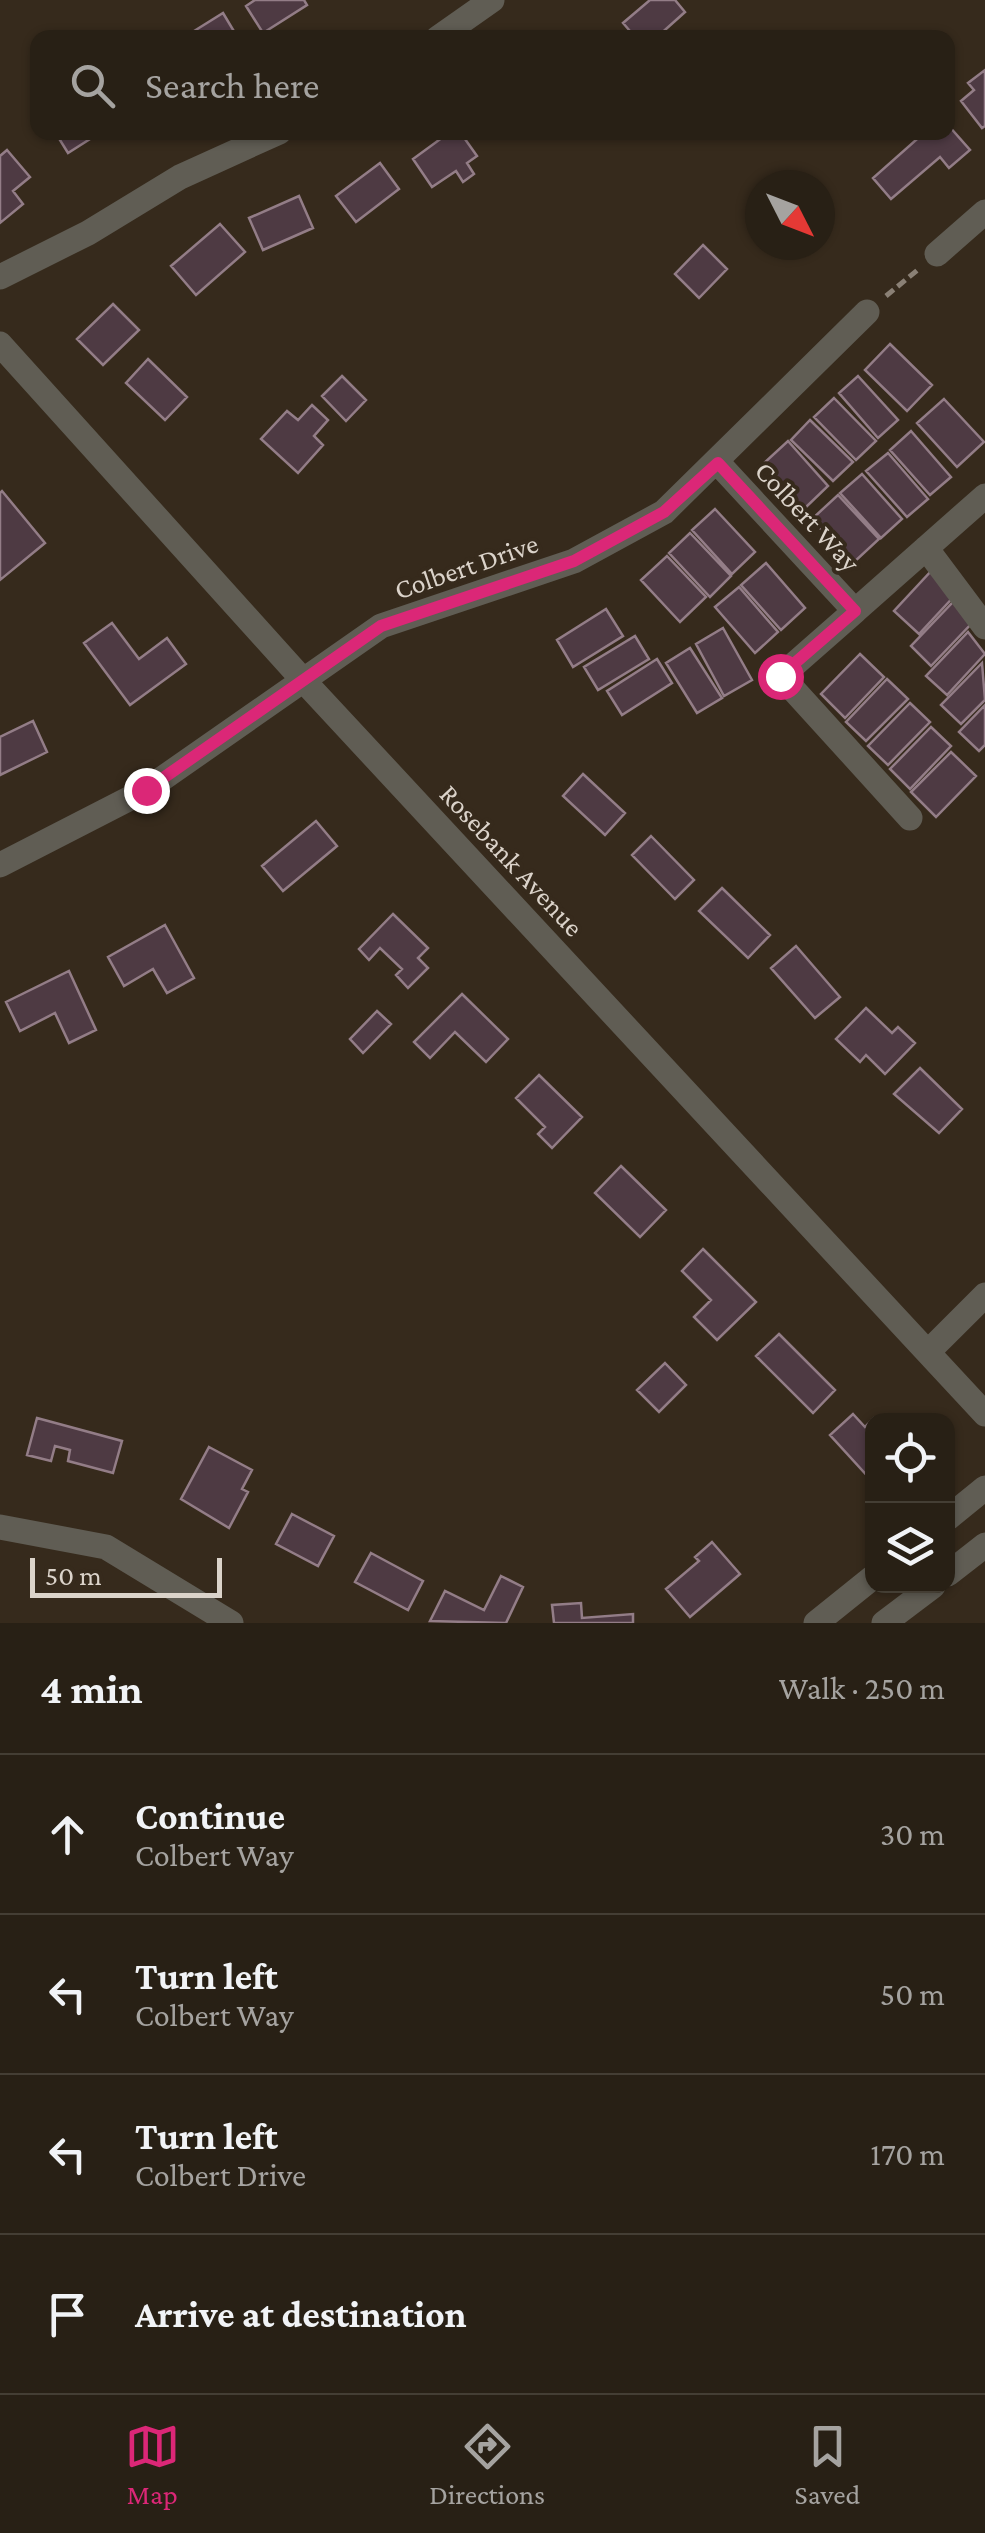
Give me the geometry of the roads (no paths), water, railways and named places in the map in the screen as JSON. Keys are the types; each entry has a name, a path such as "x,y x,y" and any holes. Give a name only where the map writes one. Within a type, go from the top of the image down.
{"street":[{"path":"449,30 492,0"},
{"path":"0,278 88,233 180,177 261,140"},
{"path":"937,254 985,212"},
{"name":"Colbert Drive","path":"0,865 146,790 381,626 589,553 664,512 718,463 866,312"},
{"name":"Rosebank Avenue","path":"0,344 303,680 985,1414"},
{"name":"Colbert Way","path":"718,463 855,611"},
{"name":"Colbert Way","path":"910,818 780,676 985,496"},
{"path":"926,548 985,627"},
{"path":"928,1351 985,1295"},
{"path":"955,1512 985,1488"},
{"path":"0,1527 106,1547 232,1623"},
{"path":"955,1569 985,1545"},
{"path":"816,1623 865,1584"},
{"path":"884,1623 924,1593"}]}
